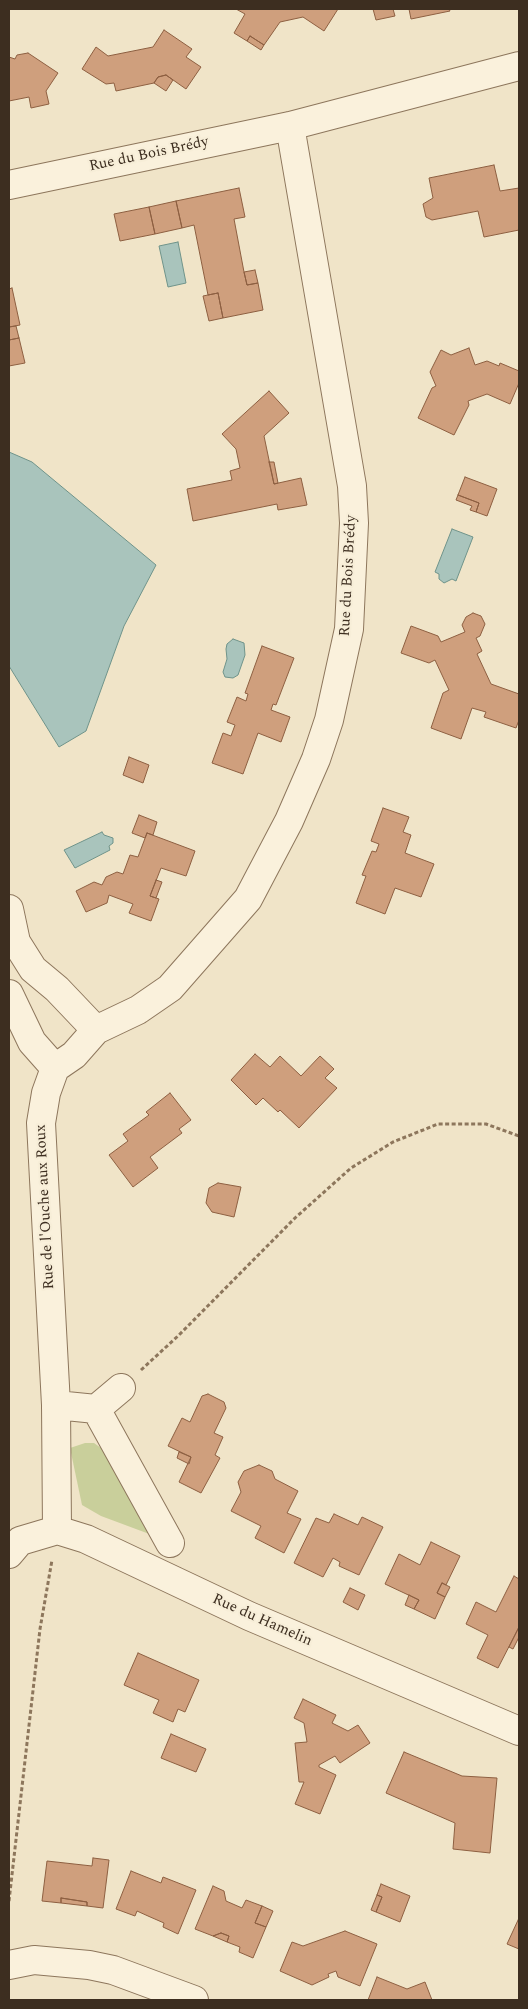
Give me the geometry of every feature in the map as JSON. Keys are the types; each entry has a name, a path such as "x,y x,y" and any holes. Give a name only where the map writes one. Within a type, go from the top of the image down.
{"street":[{"name":"Rue du Bois Brédy","path":"9,185 290,126 519,66"},
{"name":"Rue du Bois Brédy","path":"55,1068 74,1055 96,1030 138,1010 170,988 248,898 289,821 316,759 329,720 349,630 354,523 352,486 290,126"},
{"path":"9,909 16,942 33,969 57,989 96,1030"},
{"path":"10,994 32,1042 55,1068"},
{"name":"Rue de l'Ouche aux Roux","path":"55,1068 46,1093 41,1122 56,1405 57,1530"},
{"path":"56,1405 96,1410 121,1388"},
{"path":"96,1410 170,1543"},
{"path":"9,1554 20,1541 57,1530"},
{"name":"Rue du Hamelin","path":"57,1530 86,1539 249,1616 519,1731"},
{"path":"9,1965 34,1960 89,1964 114,1970 194,2000"}],"path":[{"path":"121,1388 178,1336 295,1218 351,1168 393,1142 438,1124 486,1124 519,1136"},
{"path":"9,1901 40,1630 57,1530"}],"green space":[{"path":"85,1443 94,1443 101,1448 152,1535 101,1516 82,1505 70,1448"}],"water":[{"path":"178,242 186,283 168,287 159,246"},
{"path":"9,452 32,462 156,565 124,626 86,731 59,747 9,666"},
{"path":"452,529 473,537 456,581 452,579 444,583 439,579 439,574 435,572"},
{"path":"233,639 244,643 245,655 238,675 233,678 225,677 223,672 227,659 227,644"},
{"path":"102,832 104,835 113,838 113,843 109,846 110,850 75,868 64,850"}],"building":[{"path":"236,9 338,9 324,31 303,17 280,22 264,45 250,36 247,41 234,33 245,14"},
{"path":"373,9 393,9 395,16 376,20"},
{"path":"409,9 449,9 450,11 411,19"},
{"path":"164,30 192,49 186,57 201,67 186,89 166,75 158,77 154,83 116,91 114,83 106,84 82,69 96,47 108,56 153,47"},
{"path":"250,36 264,45 261,50 247,41"},
{"path":"28,53 58,73 46,91 49,104 31,108 29,97 9,101 9,57 15,59 17,55"},
{"path":"166,75 173,80 166,91 154,83 158,77"},
{"path":"494,165 500,191 519,188 519,230 484,237 478,211 432,220 426,217 423,204 433,198 429,178"},
{"path":"239,188 245,217 234,219 244,272 247,285 258,283 263,310 223,318 218,293 208,295 194,225 182,228 176,201"},
{"path":"176,201 182,228 155,234 149,207"},
{"path":"149,207 155,234 120,241 114,214"},
{"path":"255,270 258,283 247,285 244,272"},
{"path":"12,288 20,325 9,327 9,289"},
{"path":"218,293 223,318 209,321 203,296"},
{"path":"16,326 19,338 9,340 9,327"},
{"path":"19,338 25,363 9,366 9,340"},
{"path":"469,348 475,365 487,361 499,366 500,363 519,371 519,383 510,404 487,394 468,401 469,405 454,435 418,418 432,388 436,386 430,372 441,350 451,355"},
{"path":"269,391 289,413 264,436 274,484 301,478 307,505 278,510 277,504 193,521 187,489 232,480 230,471 240,468 236,449 222,434"},
{"path":"269,462 274,462 278,483 274,484"},
{"path":"465,477 497,489 487,516 476,512 479,503 458,495"},
{"path":"458,495 479,503 476,512 470,510 472,506 456,500"},
{"path":"473,613 481,616 485,624 480,636 476,638 482,651 477,654 491,684 519,694 519,720 516,728 484,717 486,712 472,708 461,739 431,728 443,693 449,690 435,660 429,663 401,653 411,626 438,636 441,642 465,632 462,625 466,617"},
{"path":"262,646 294,658 276,705 273,704 271,710 290,717 281,742 258,733 243,774 212,763 223,733 231,736 235,725 227,722 237,697 246,701 248,694 245,693"},
{"path":"129,757 149,765 143,783 123,775"},
{"path":"383,808 409,817 403,832 411,835 405,853 434,864 421,897 395,888 385,914 356,903 366,876 362,875 372,851 376,852 379,844 371,841"},
{"path":"139,815 157,822 153,835 147,833 145,838 132,833"},
{"path":"147,833 195,851 186,876 161,868 150,896 159,899 151,921 129,913 133,904 109,895 107,903 86,912 76,891 94,882 102,885 106,877 117,872 123,874 130,855 138,857"},
{"path":"156,880 162,882 156,898 150,896"},
{"path":"255,1054 270,1067 280,1056 301,1076 320,1056 334,1069 325,1078 337,1088 299,1128 280,1110 278,1112 263,1098 256,1105 231,1080"},
{"path":"170,1093 191,1120 179,1129 182,1133 150,1157 158,1168 133,1187 109,1155 128,1141 123,1134 149,1115 146,1112"},
{"path":"218,1183 241,1187 234,1217 212,1212 206,1203 209,1188"},
{"path":"208,1394 224,1402 226,1408 214,1433 223,1437 215,1455 220,1458 201,1493 179,1482 191,1457 168,1446 182,1418 190,1422 202,1396"},
{"path":"179,1452 191,1457 189,1464 177,1458"},
{"path":"259,1465 272,1471 275,1479 298,1491 287,1513 301,1519 284,1553 255,1538 261,1526 231,1511 241,1492 238,1482 244,1471"},
{"path":"334,1514 358,1525 362,1517 383,1527 359,1575 339,1566 340,1562 333,1558 323,1577 294,1563 316,1518 329,1523"},
{"path":"431,1542 460,1556 446,1585 442,1583 437,1593 445,1597 435,1619 414,1609 419,1600 385,1584 399,1554 420,1565"},
{"path":"514,1576 519,1579 519,1627 498,1668 477,1658 488,1635 466,1624 476,1602 496,1612"},
{"path":"442,1583 450,1587 445,1597 437,1593"},
{"path":"350,1588 365,1595 358,1610 343,1602"},
{"path":"409,1595 419,1600 414,1609 405,1605"},
{"path":"519,1627 519,1637 513,1649 509,1647"},
{"path":"138,1653 199,1680 185,1712 178,1709 173,1722 153,1713 159,1700 124,1685"},
{"path":"303,1699 336,1715 332,1723 348,1731 358,1725 370,1743 340,1763 335,1756 319,1765 319,1767 336,1775 320,1814 295,1804 304,1782 299,1782 295,1743 307,1742 304,1723 294,1718"},
{"path":"171,1734 206,1749 196,1772 161,1758"},
{"path":"404,1752 462,1776 497,1778 490,1853 453,1849 455,1823 386,1793"},
{"path":"93,1858 109,1860 103,1908 87,1906 87,1902 61,1898 61,1903 42,1901 47,1861 92,1866"},
{"path":"131,1871 161,1883 163,1877 196,1890 178,1934 163,1927 164,1923 137,1911 135,1916 116,1909"},
{"path":"381,1884 410,1896 400,1922 376,1912 382,1897 377,1895"},
{"path":"213,1886 224,1891 226,1901 242,1908 246,1900 262,1906 255,1923 266,1927 253,1958 239,1952 240,1947 227,1942 229,1936 221,1933 213,1936 195,1929"},
{"path":"377,1895 382,1897 376,1912 371,1910"},
{"path":"61,1898 87,1902 87,1906 61,1903"},
{"path":"262,1906 273,1911 266,1927 255,1923"},
{"path":"519,1918 519,1949 507,1944"},
{"path":"345,1931 377,1944 360,1986 338,1977 336,1971 328,1974 329,1977 312,1985 280,1971 292,1942 303,1946"},
{"path":"221,1933 229,1936 227,1942 213,1936"},
{"path":"377,1977 407,1989 425,1982 432,2000 368,2000"}]}
